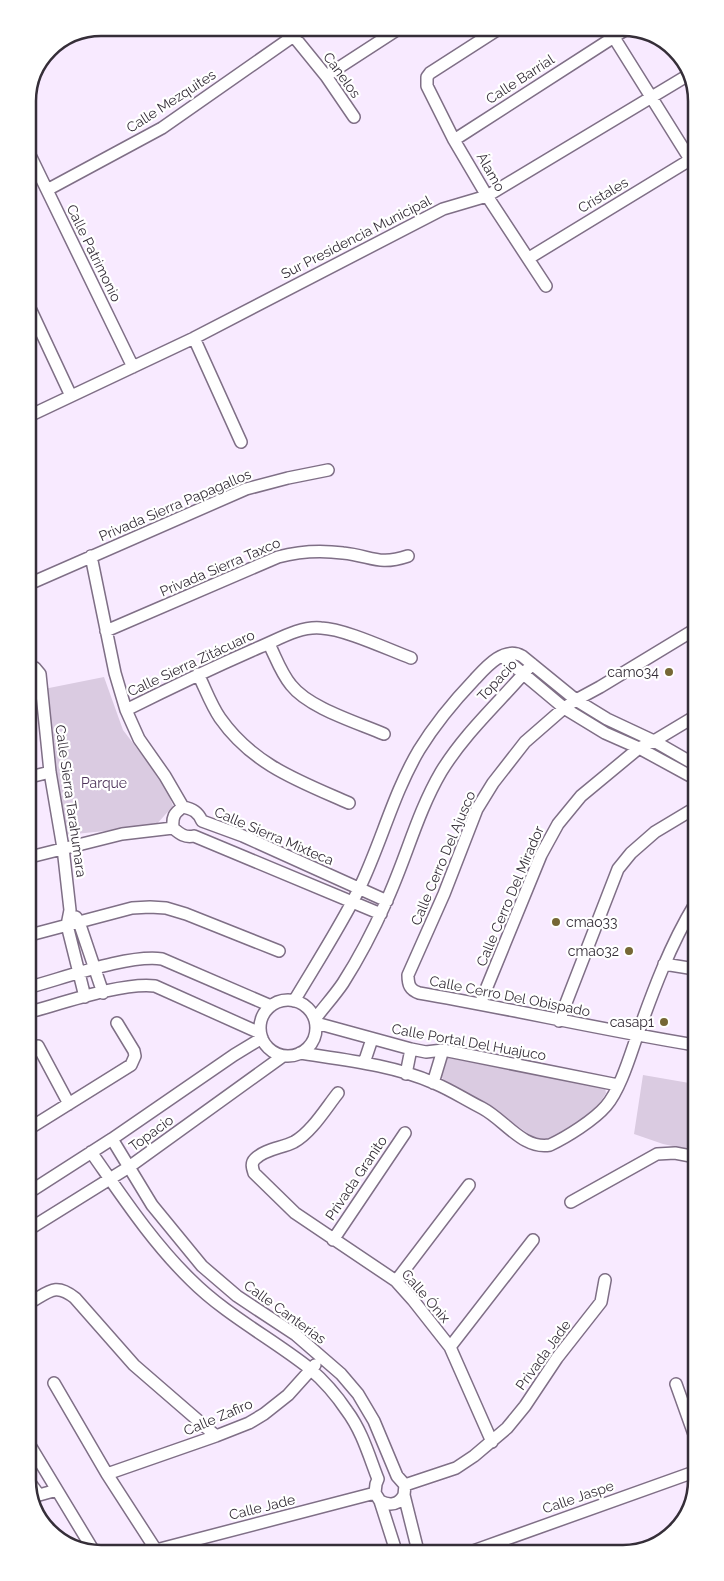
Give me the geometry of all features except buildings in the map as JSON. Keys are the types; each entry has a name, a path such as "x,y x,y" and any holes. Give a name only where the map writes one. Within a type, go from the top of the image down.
{"street":[{"name":"Calle Mezquites","path":"47,190 162,128 285,36"},
{"name":"Canelos","path":"293,36 326,76 354,117"},
{"path":"326,76 388,36"},
{"name":"Álamo","path":"487,36 435,69 427,77 427,86 454,140 487,196 546,286"},
{"name":"Calle Barrial","path":"454,140 605,36"},
{"path":"613,36 688,154"},
{"name":"Sur Presidencia Municipal","path":"36,412 194,338 443,209 487,196 652,99 683,78"},
{"name":"Cristales","path":"529,258 688,162"},
{"name":"Calle Patrimonio","path":"36,168 133,367"},
{"path":"36,324 71,396"},
{"path":"194,338 241,442"},
{"name":"Privada Sierra Papagallos","path":"36,581 246,489 328,470"},
{"name":"Privada Sierra Taxco","path":"106,631 291,554 332,551 386,562 408,556"},
{"name":"Calle Sierra Mixteca","path":"92,556 115,673 126,710 139,739 184,807 190,808 199,814 202,821 243,836 314,870 387,901"},
{"name":"Calle Sierra Zitácuaro","path":"126,710 198,674 299,631 323,628 354,636 411,658"},
{"name":"Calle Cerro Del Ajusco","path":"410,987 408,975 444,894 477,809 493,783 525,742 576,700 688,634"},
{"path":"269,644 284,676 299,694 318,706 384,734"},
{"name":"Topacio","path":"294,1000 359,888 400,788 418,751 452,703 483,670 502,656 518,654 532,664 472,728 440,773 387,901 343,983 315,1021"},
{"path":"502,656 564,708 605,733 639,748 688,775"},
{"path":"532,664 576,700 607,719 654,741 688,761"},
{"name":"Calle Sierra Tarahumara","path":"36,671 40,674 50,772 64,848 70,910 67,925 85,997"},
{"path":"198,674 219,717 251,753 293,778 349,804"},
{"name":"Calle Cerro Del Mirador","path":"480,1004 541,855 558,824 581,796 639,748 688,721"},
{"path":"36,776 50,772"},
{"path":"184,807 173,816 173,828 180,835 194,836 380,914"},
{"path":"559,1021 618,869 631,853 655,832 688,812"},
{"path":"194,836 201,827 202,821"},
{"path":"36,855 122,834 173,828"},
{"path":"308,884 314,870"},
{"path":"36,933 132,908 166,908 186,914 279,951"},
{"path":"70,910 79,922 103,993"},
{"path":"300,1054 313,1041 316,1032 315,1021 310,1010 303,1004 294,1000 278,1002 264,1013 260,1023 261,1036 267,1046 274,1052 284,1056 300,1054 364,1063 406,1074 433,1083 494,1114 528,1142 544,1146 558,1141 595,1116 607,1105 618,1085 664,964 688,915"},
{"path":"36,985 140,958 162,959 271,1006"},
{"path":"664,964 688,968"},
{"path":"36,1010 137,985 155,986 261,1036"},
{"name":"Calle Cerro Del Obispado","path":"410,987 419,994 480,1004 637,1036 688,1044"},
{"name":"Calle Portal Del Huajuco","path":"315,1021 411,1049 426,1052 443,1050 618,1085"},
{"path":"36,1124 131,1065 135,1056 117,1023"},
{"name":"Topacio","path":"36,1188 112,1139 261,1036"},
{"path":"364,1063 372,1039"},
{"path":"38,1046 69,1104"},
{"path":"406,1074 411,1049"},
{"path":"433,1083 443,1050"},
{"name":"Topacio","path":"36,1225 129,1167 284,1056"},
{"name":"Calle Ónix","path":"338,1093 318,1120 295,1142 260,1155 254,1160 252,1166 256,1176 295,1213 332,1240 361,1256 396,1281 413,1300 450,1347 492,1442"},
{"name":"Privada Granito","path":"332,1240 405,1133"},
{"name":"Calle Canterías","path":"112,1139 152,1205 202,1266 237,1296 296,1335 341,1374 358,1394 374,1421 396,1476 400,1478 417,1545"},
{"path":"91,1152 162,1249 192,1281 222,1306 310,1369 347,1411 359,1431 378,1479"},
{"path":"571,1202 657,1154 675,1153 688,1155"},
{"path":"396,1281 469,1185"},
{"path":"136,1215 152,1205"},
{"path":"450,1347 534,1240"},
{"name":"Privada Jade","path":"492,1442 507,1428 525,1406 557,1358 601,1302 605,1280"},
{"path":"36,1299 49,1292 61,1289 75,1298 134,1365 216,1436"},
{"name":"Calle Zafiro","path":"107,1474 249,1423 288,1395 322,1358"},
{"path":"54,1383 107,1474 153,1545"},
{"path":"676,1384 688,1418"},
{"name":"Calle Jade","path":"182,1545 378,1497 392,1504 399,1501 404,1490 456,1468 492,1442"},
{"path":"36,1455 89,1543"},
{"name":"Calle Jaspe","path":"490,1545 688,1474"},
{"path":"394,1545 375,1488 378,1479 384,1475 396,1476"},
{"path":"39,1495 57,1490"}],"green space":[{"name":"Parque","path":"104,677 123,730 165,785 173,806 155,826 65,835 44,689"},
{"path":"450,1057 600,1084 605,1088 606,1093 595,1108 580,1121 548,1140 542,1141 536,1139 487,1105 445,1082 441,1076 445,1059"},
{"path":"643,1075 688,1083 688,1149 663,1144 634,1134"}],"place":[{"name":"camo34","path":"669,672"},
{"name":"cmao33","path":"556,922"},
{"name":"cmao32","path":"629,951"},
{"name":"casap1","path":"664,1022"}]}
